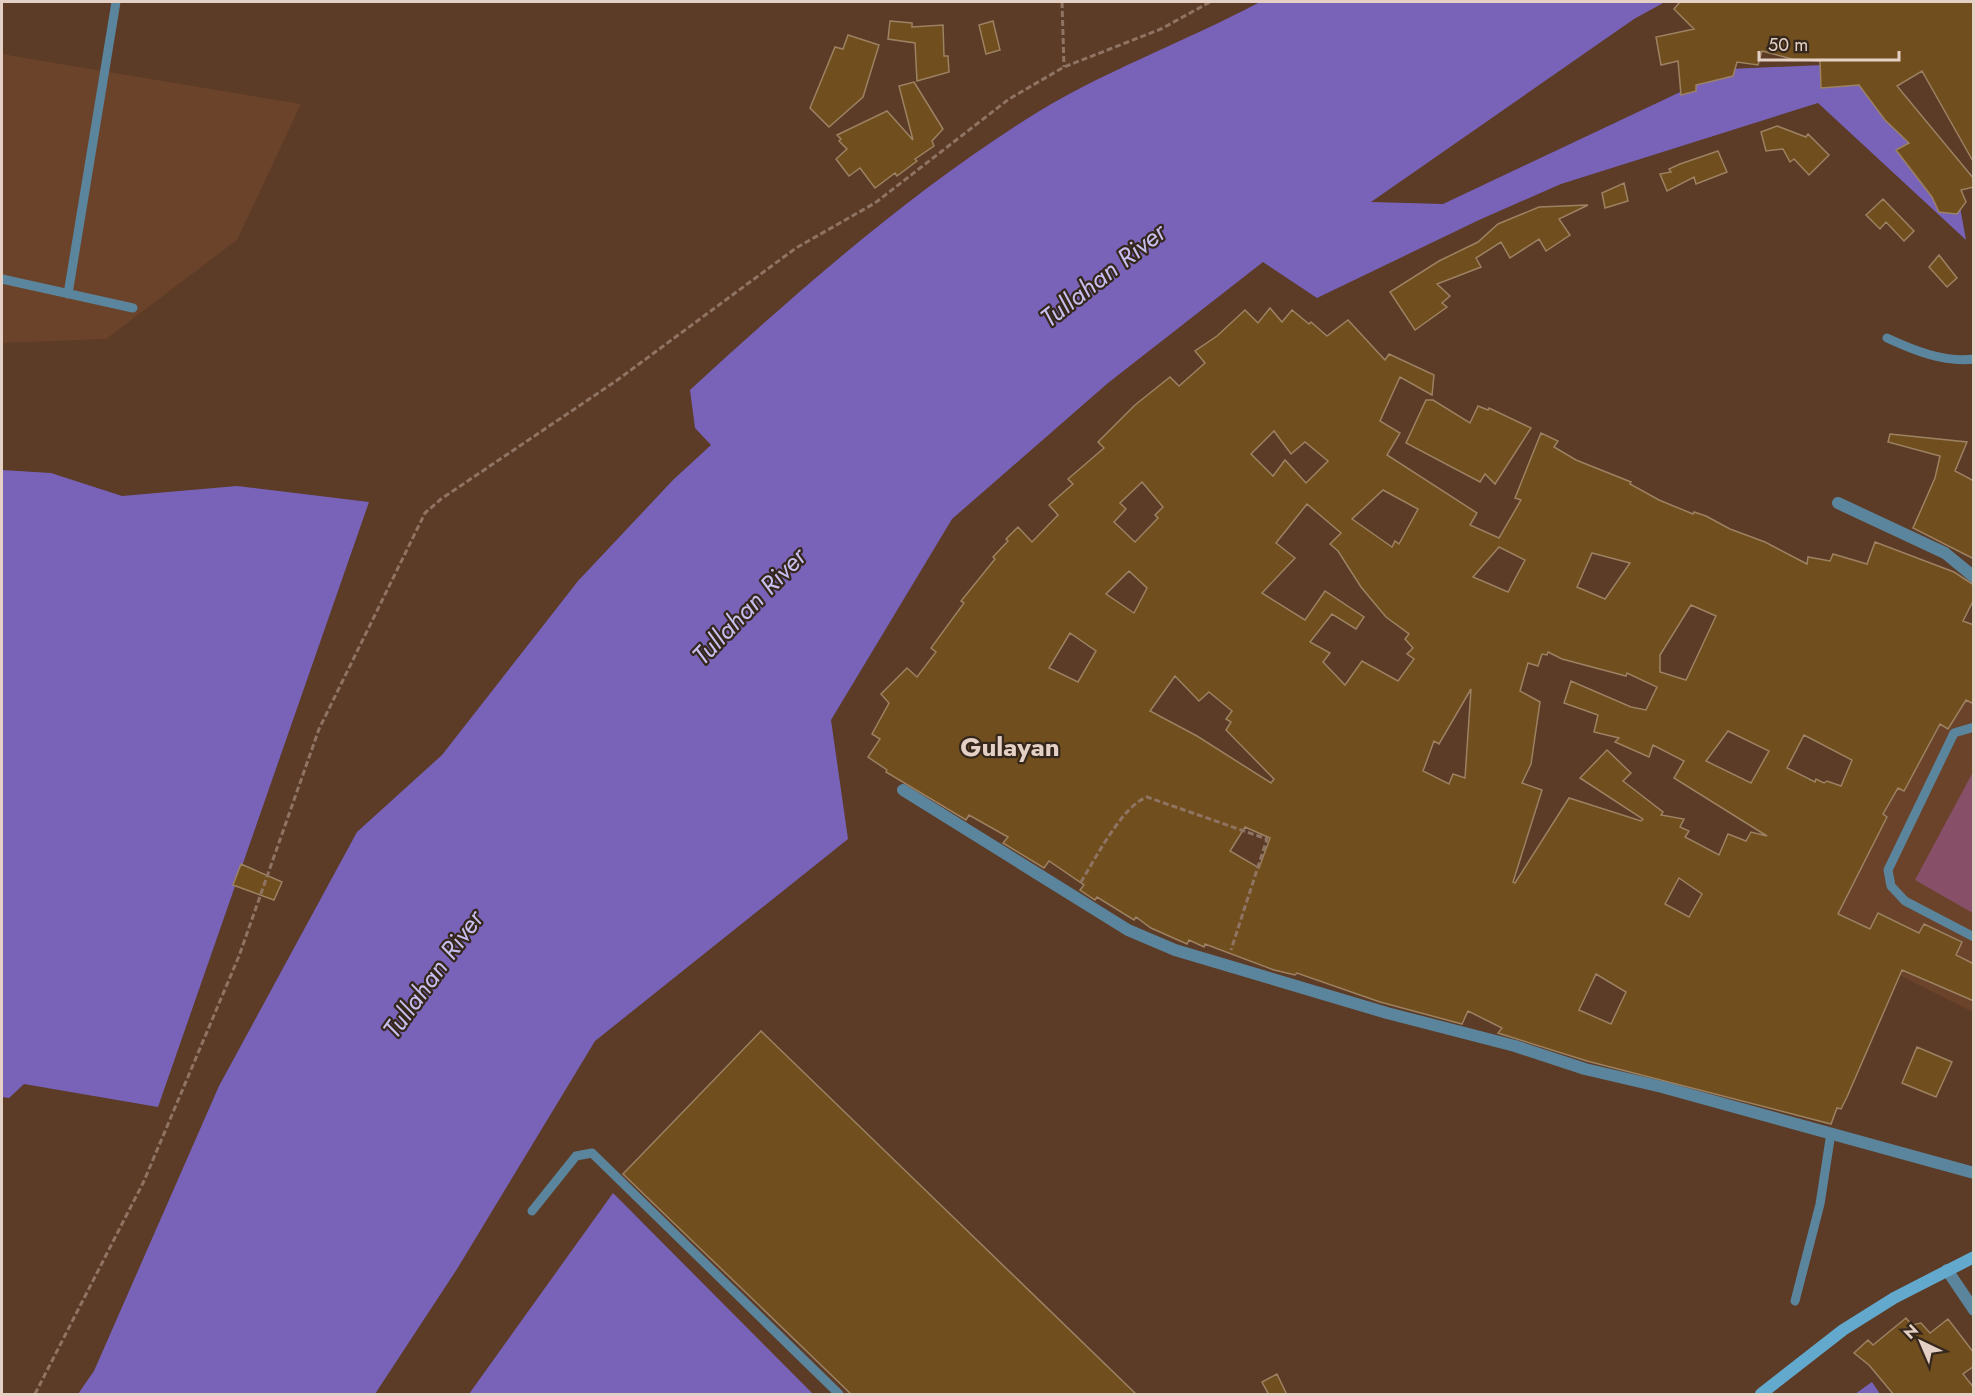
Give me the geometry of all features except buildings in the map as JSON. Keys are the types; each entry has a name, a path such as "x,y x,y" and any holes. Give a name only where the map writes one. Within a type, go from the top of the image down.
{"main road":[{"path":"1761,1395 1843,1330 1894,1298 1974,1257"}],"street":[{"path":"1838,503 1945,553 1974,577"},
{"path":"903,790 1128,930 1175,950 1387,1013 1515,1046 1585,1069 1662,1087 1974,1173"},
{"path":"1947,1270 1974,1310"}],"lane":[{"path":"68,294 116,2"},
{"path":"2,279 133,308"},
{"path":"1887,338 1917,351 1943,357 1974,358"},
{"path":"1974,728 1954,733 1888,870 1891,886 1905,901 1974,937"},
{"path":"1795,1301 1820,1204 1831,1133"},
{"path":"532,1210 576,1156 592,1153 839,1395"}],"path":[{"path":"1062,2 1064,67"},
{"path":"35,1395 144,1181 239,956 319,729 425,513 441,499 616,381 796,248 875,203 1010,99 1064,67 1161,29 1210,2"},
{"path":"1072,896 1105,843 1137,801 1148,797 1267,839 1226,965"}],"shaded area":[{"path":"2,54 301,104 237,240 106,339 2,343"},
{"path":"1973,661 1973,1012 1789,920"},
{"path":"1973,772 1973,913 1915,880"}],"water":[{"name":"Tullahan River","path":"1260,2 1665,2 1634,19 1371,202 1443,204 1729,69 1846,64 1956,185 1966,240 1818,103 1561,184 1479,220 1317,298 1263,262 1108,383 952,519 831,720 848,839 595,1041 457,1269 375,1394 78,1394 94,1371 219,1086 357,832 442,755 578,581 673,480 711,445 695,428 690,390 852,248 980,150 1025,120 1083,87"},
{"path":"2,470 51,473 122,496 237,486 369,502 158,1107 24,1084 9,1098 2,1097"},
{"path":"613,1193 813,1394 469,1394"},
{"path":"1872,1382 1880,1394 1855,1394"}],"district":[{"name":"Gulayan","path":"1010,747"}]}
